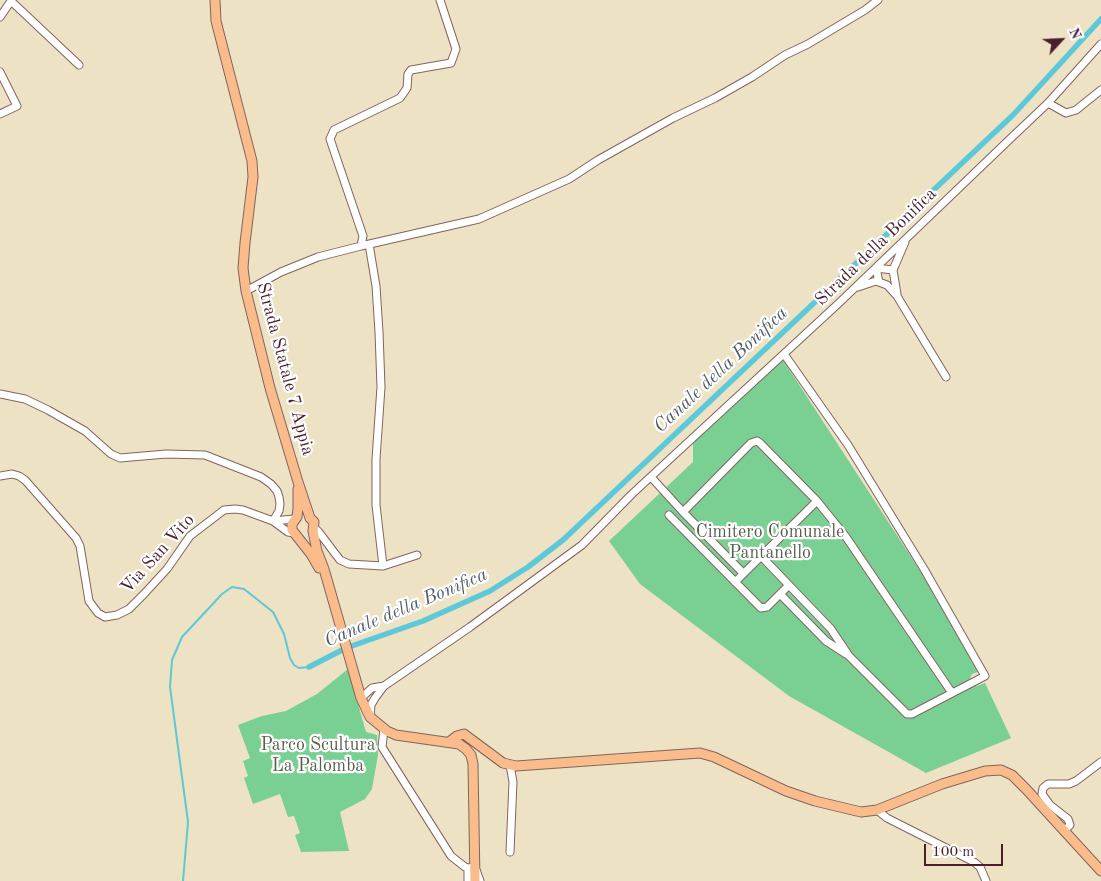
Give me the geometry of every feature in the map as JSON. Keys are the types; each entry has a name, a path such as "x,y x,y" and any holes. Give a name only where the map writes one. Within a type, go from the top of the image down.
{"main road":[{"name":"Strada Statale 7 Appia","path":"215,0 216,21 252,161 253,177 244,243 243,268 246,291 270,388 298,482 310,518 314,522 317,551 361,698 370,717 384,729 396,735 449,742 459,744 466,749 473,764 472,867 475,881"},
{"name":"Strada Statale 7 Appia","path":"298,482 299,496 292,524 296,535 326,578"},
{"path":"295,518 302,515 310,518"},
{"path":"296,535 307,537 314,530"},
{"path":"449,742 457,736 464,734 503,763 516,766 700,753 714,757 786,791 816,801 861,812 877,810 942,784 985,771 1001,770 1012,776 1101,871"}],"street":[{"path":"360,246 363,236 330,139 334,130 400,98 407,88 408,74 412,70 451,63 456,49 440,0"},
{"path":"246,291 281,272 318,257 479,219 560,184 672,118 715,98 752,77 785,54 808,44 865,10 878,0"},
{"path":"0,17 11,1 78,65"},
{"name":"Strada della Bonifica","path":"384,686 470,627 582,545 651,477 876,268 1048,102 1101,44"},
{"path":"0,72 17,106 0,114"},
{"path":"1048,102 1066,113 1076,110 1101,90"},
{"path":"897,296 893,270 906,239"},
{"path":"370,244 376,286 379,332 381,386 376,459 376,505 383,566"},
{"path":"879,282 876,268 893,270"},
{"path":"856,287 876,281 887,285 897,296 946,377"},
{"path":"780,594 826,641 849,656 907,714 912,714 985,676 924,569 853,453 784,354"},
{"path":"0,394 26,399 48,410 85,431 111,454 120,458 166,454 205,455 261,477 271,484 279,497 279,512 273,522"},
{"path":"683,512 751,443 757,441 817,501 846,537 952,693"},
{"name":"Via San Vito","path":"0,476 12,474 26,480 76,538 80,546 90,601 98,614 105,617 117,615 129,609 167,569 190,536 224,510 243,510 273,522 296,535"},
{"path":"651,477 743,573"},
{"path":"734,582 817,501"},
{"path":"669,515 761,608 767,607 789,585"},
{"name":"Via San Vito","path":"273,522 295,518"},
{"path":"314,530 318,532 340,560 349,564 383,566 417,555"},
{"path":"762,556 831,628 849,656"},
{"path":"354,675 372,688"},
{"path":"361,698 372,688 384,686"},
{"path":"370,717 371,705 384,686"},
{"path":"361,698 375,698"},
{"path":"384,729 382,748 451,856 472,867 480,881"},
{"path":"1064,831 1070,825 1068,819 1050,805 1042,794 1043,788 1048,784 1069,784 1076,781 1101,762"},
{"path":"510,765 513,782 510,852"},
{"path":"877,810 887,818 974,862 980,867 986,881"},
{"path":"468,881 472,867"}],"green space":[{"name":"Cimitero Comunale Pantanello","path":"783,360 930,586 978,672 972,674 970,678 973,684 977,686 985,683 1011,738 926,773 789,696 640,584 609,541 693,462 693,442"},
{"name":"Parco Scultura La Palomba","path":"348,669 366,732 377,735 378,755 372,789 365,799 340,812 349,851 301,852 295,835 300,833 294,816 288,817 280,794 253,804 244,778 248,776 243,761 250,758 238,725 262,716 286,711 317,694"}],"waterway":[{"name":"Canale della Bonifica","path":"309,667 346,648 423,621 490,591 528,567 563,540 1013,115 1101,19"},
{"path":"183,881 188,822 170,687 172,660 182,637 222,594 232,587 244,589 273,612 284,634 290,658 294,665 299,668 309,667"}]}
